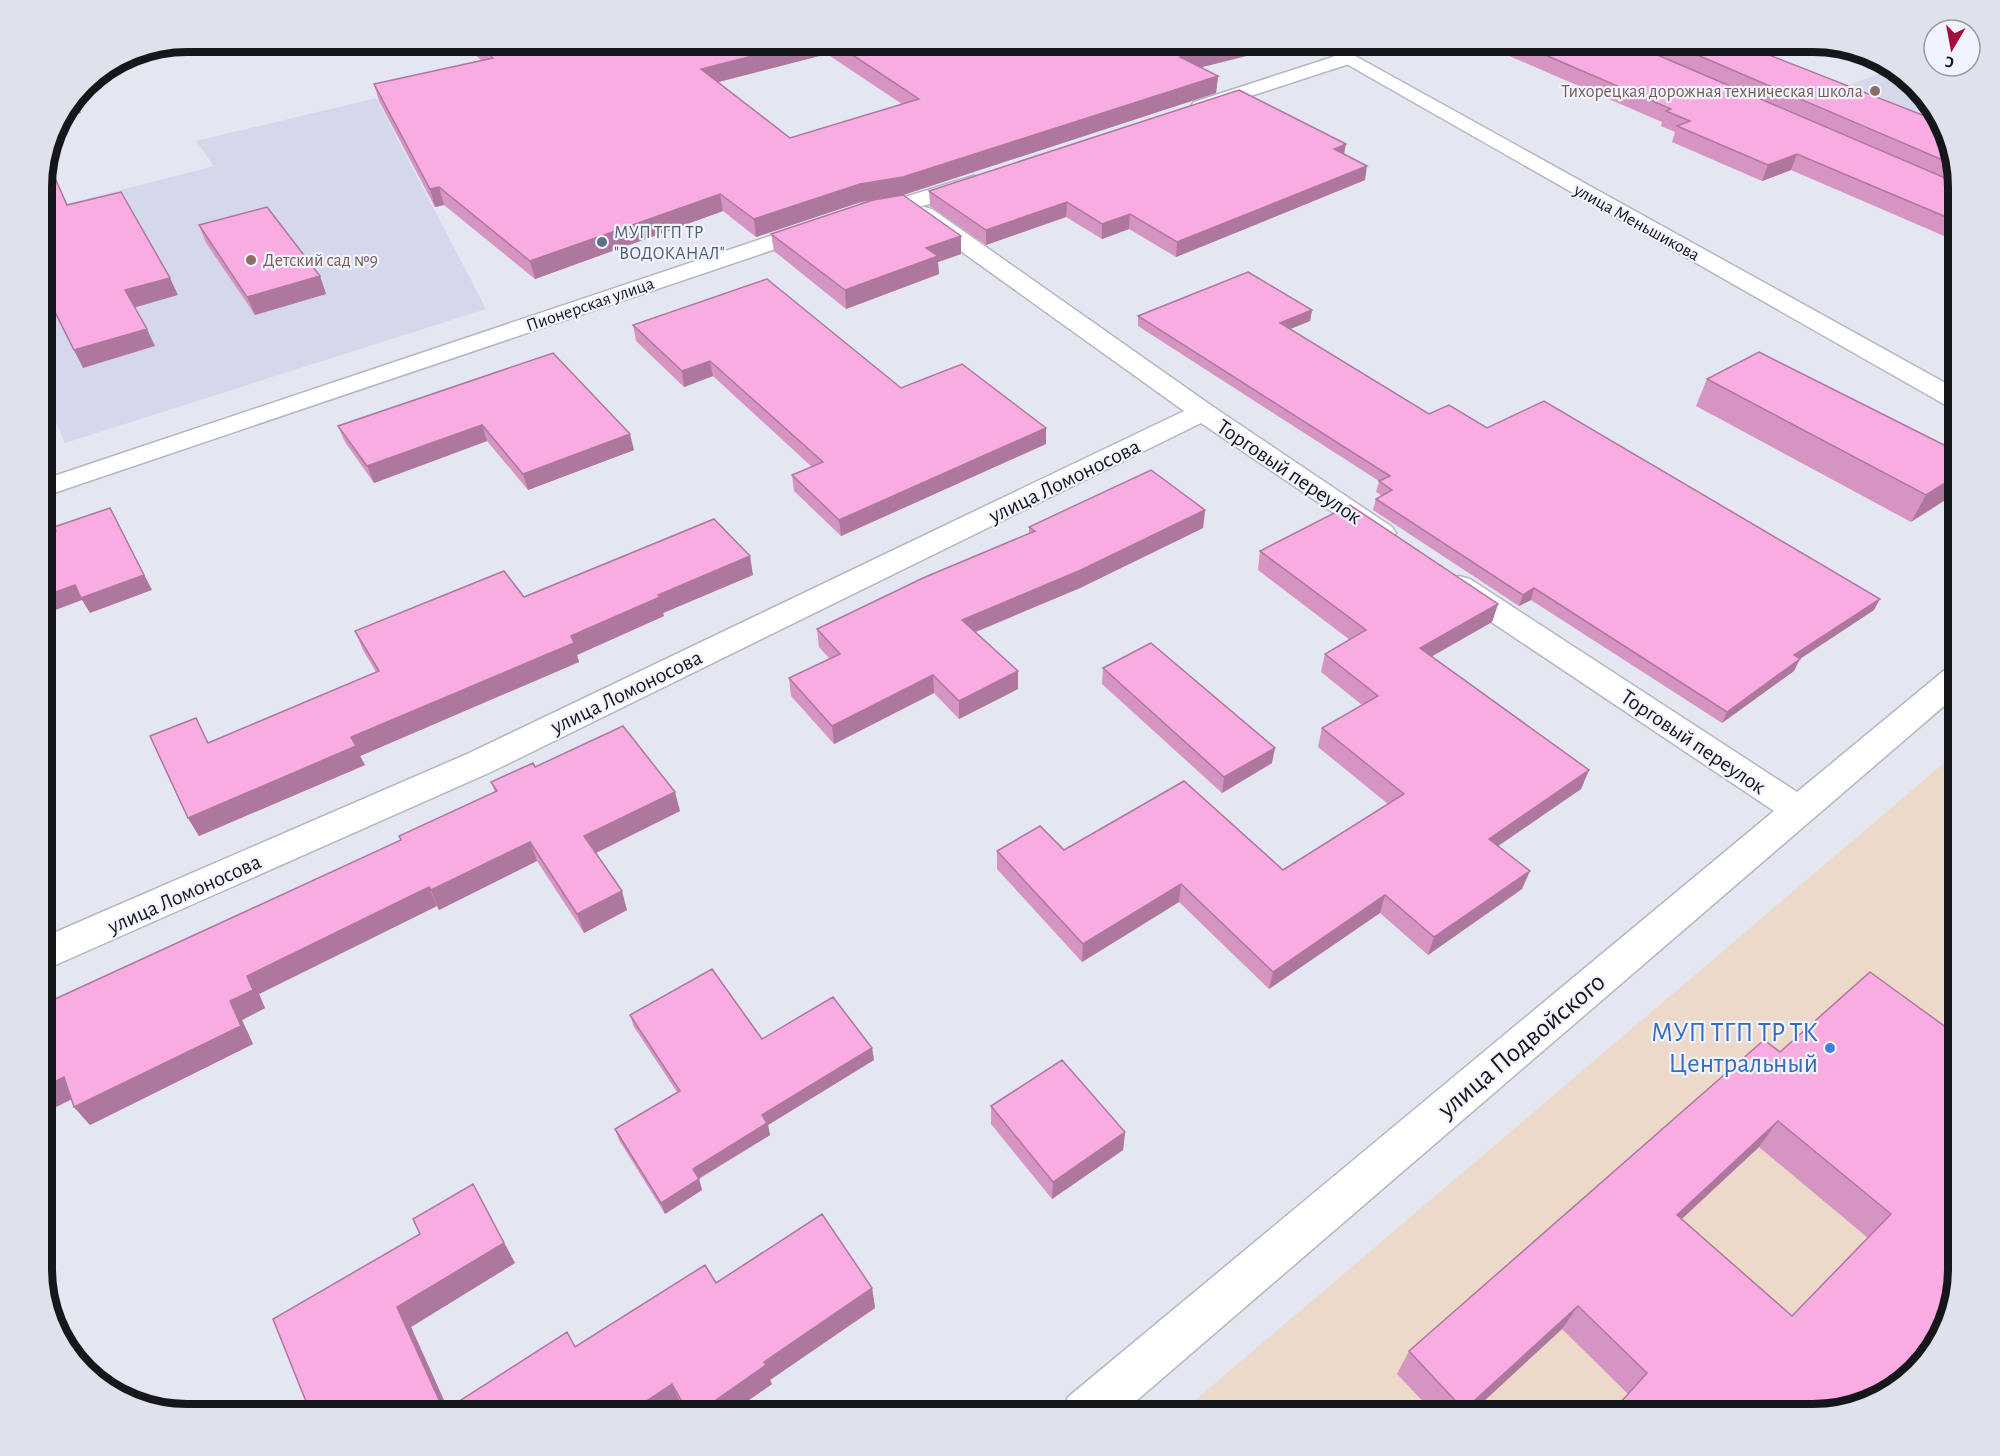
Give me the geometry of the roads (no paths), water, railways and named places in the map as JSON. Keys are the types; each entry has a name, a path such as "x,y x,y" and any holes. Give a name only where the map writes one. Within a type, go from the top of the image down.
{"street":[{"name":"улица Меньшикова","path":"1333,52 1948,395"},
{"path":"1177,114 1345,59"},
{"name":"Пионерская улица","path":"53,477 870,209 908,203 998,173"},
{"name":"Торговый переулок","path":"908,203 1203,412 1406,550"},
{"name":"улица Ломоносова","path":"53,950 479,763 1203,412"},
{"name":"Торговый переулок","path":"1435,569 1798,810"},
{"name":"улица Подвойского","path":"1099,1403 1948,684"}],"place":[{"name":"Тихорецкая дорожная техническая школа","path":"1875,91"},
{"name":"МУП ТГП ТР \"ВОДОКАНАЛ\"","path":"602,242"},
{"name":"Детский сад №9","path":"251,260"},
{"name":"МУП ТГП ТР ТК Центральный","path":"1830,1048"}]}
